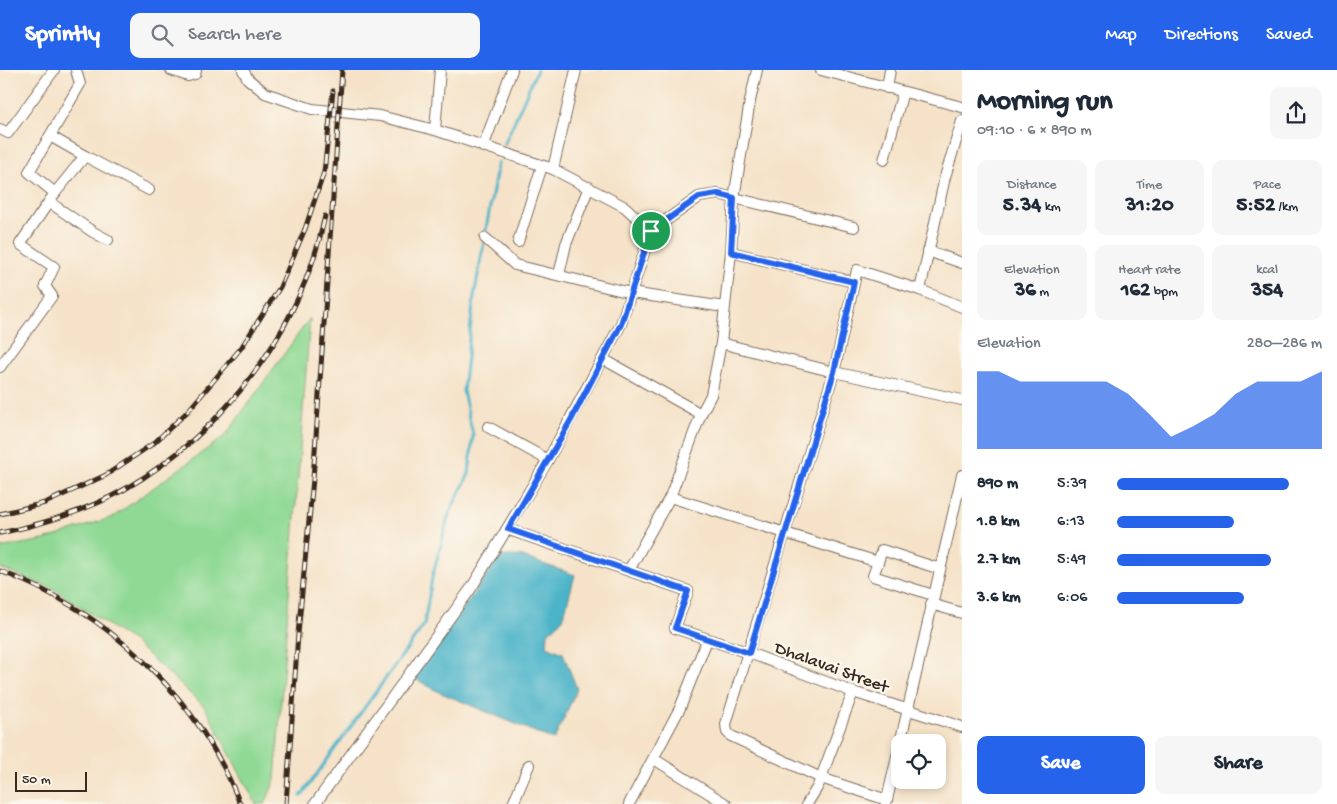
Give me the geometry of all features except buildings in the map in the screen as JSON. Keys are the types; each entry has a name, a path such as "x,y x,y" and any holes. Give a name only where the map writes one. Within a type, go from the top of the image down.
{"street":[{"path":"0,129 8,133 54,70"},
{"path":"55,193 29,172 80,84 75,70"},
{"path":"171,70 188,76 195,74 196,70"},
{"path":"243,70 248,79 265,93 312,109 380,116 435,130 553,169 625,207 651,231"},
{"path":"435,130 440,70"},
{"path":"483,147 512,70"},
{"path":"553,169 576,70"},
{"path":"508,529 629,570 670,497 701,414 711,395 721,343 731,252 734,198 757,70"},
{"path":"821,70 962,107"},
{"path":"887,88 890,70"},
{"path":"884,160 903,92"},
{"path":"920,290 945,177 962,121"},
{"path":"50,136 149,190"},
{"path":"0,367 52,296 45,286 54,267 20,244 55,193 85,156"},
{"path":"518,242 542,166"},
{"path":"559,275 566,244 589,187"},
{"path":"315,804 472,587 508,529 548,460 621,324 651,231 699,197 718,194 854,227"},
{"path":"49,202 108,240"},
{"path":"485,238 515,265 631,293 724,306"},
{"path":"928,251 962,262"},
{"path":"731,252 854,282"},
{"path":"962,307 920,290 857,270 834,372 726,724 727,732 731,736 821,778 886,802 906,709 960,491 962,476"},
{"path":"721,343 834,372 962,400"},
{"path":"603,359 701,414"},
{"path":"488,427 548,460"},
{"path":"670,497 878,562"},
{"path":"940,569 882,550 874,576 962,613"},
{"name":"Dhalavai Street","path":"629,570 688,591 675,628 749,653 853,692 962,727"},
{"path":"628,804 654,759 690,685 707,640"},
{"path":"807,804 821,778 853,692"},
{"path":"654,759 726,804"},
{"path":"513,804 529,765"}],"green space":[{"path":"310,318 275,780 265,804 256,804 205,707 135,643 54,589 0,568 0,548 44,540 113,517 225,436"}],"water":[{"path":"500,556 520,556 575,575 563,619 548,633 547,646 563,653 577,689 554,740 439,692 414,678"}],"waterway":[{"path":"504,145 537,70"},
{"path":"485,235 498,162"},
{"path":"301,796 424,625 432,578 449,514 469,474 473,435 463,391 474,297 484,242"}],"railway":[{"path":"286,804 298,634 313,479 342,70"},
{"path":"0,514 45,503 106,475 154,443 188,411 241,348 280,287 305,229 324,172 333,91"},
{"path":"0,533 64,516 110,497 161,465 195,438 226,407 254,374 278,337 298,299 314,258 325,216"},
{"path":"0,571 39,588 77,609 112,634 145,662 174,694 200,728 222,765 240,804"}],"route":[{"path":"718,194 734,198 731,252 854,282 834,372 749,653 675,628 688,591 508,529 571,420 621,324 651,231 699,197 718,194"}]}
